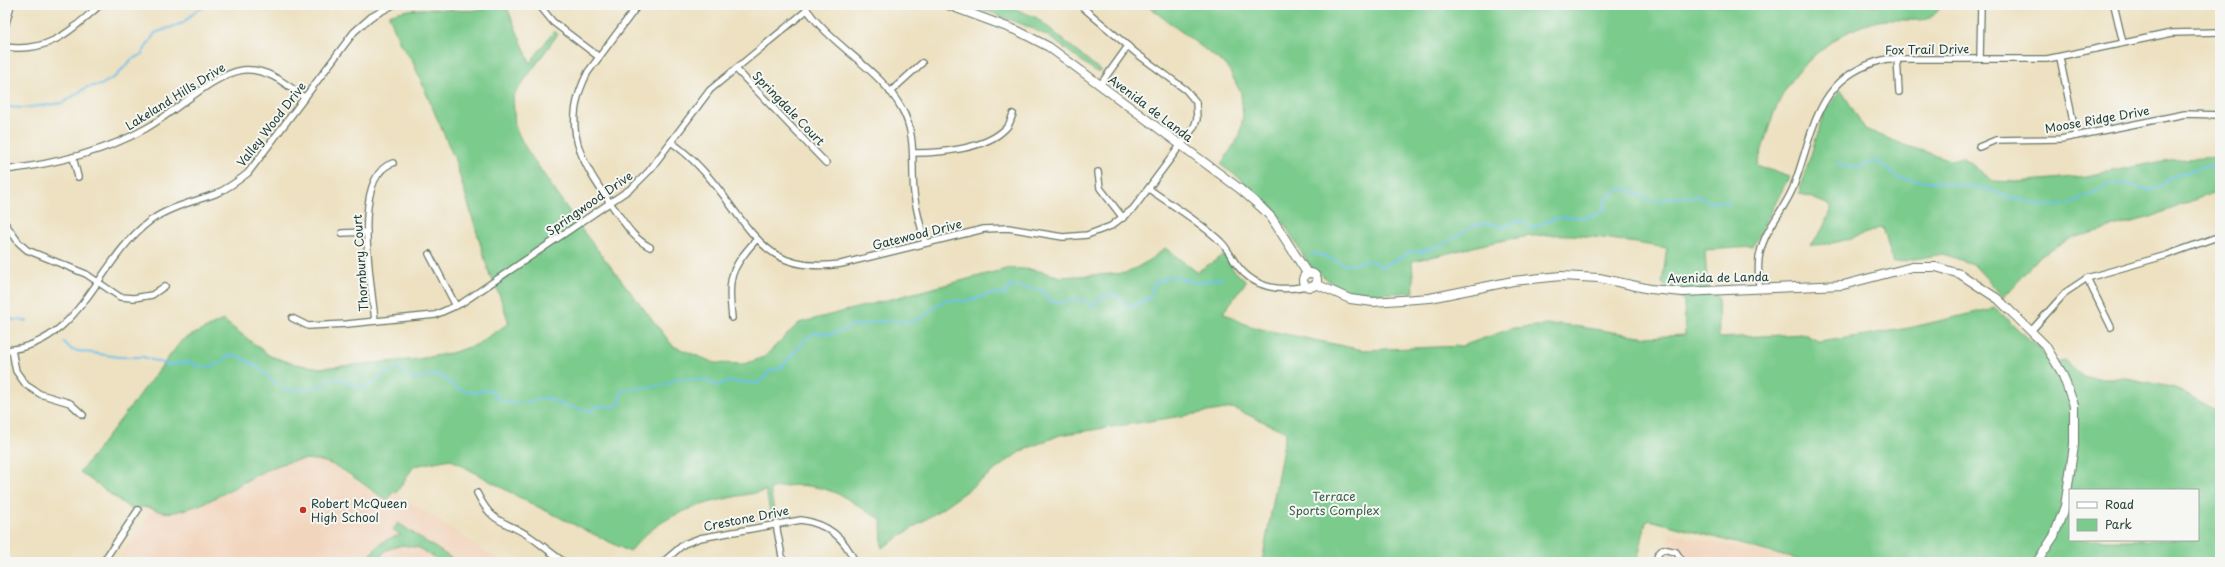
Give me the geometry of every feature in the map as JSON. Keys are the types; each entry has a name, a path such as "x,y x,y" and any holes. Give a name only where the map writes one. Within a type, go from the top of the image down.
{"street":[{"path":"5,27 11,5"},
{"path":"5,46 28,48 51,42 70,31 100,5"},
{"name":"Valley Wood Drive","path":"5,350 12,350 36,344 58,331 76,313 131,239 151,220 175,208 227,188 248,173 361,24 376,13 393,5"},
{"path":"539,5 553,22 599,57"},
{"path":"638,5 588,72 578,95 575,107 575,131 580,154 586,166 637,241 650,247"},
{"name":"Avenida de Landa","path":"948,5 1033,38 1100,85 1182,145 1262,208 1271,217 1307,274 1311,273 1316,275 1316,284 1350,299 1373,302 1430,298 1513,281 1561,276 1599,278 1664,291 1843,285 1912,267 1936,267 1954,272 1971,280 1998,299 2045,345 2062,373 2074,405 2075,429 2065,506 2054,536 2037,562"},
{"name":"Gatewood Drive","path":"671,142 692,160 730,204 756,240 776,255 788,260 814,266 841,264 925,243 996,228 1063,237 1100,231 1123,218 1149,189 1182,145 1197,119 1198,110 1194,99 1186,90 1128,46 1080,5"},
{"path":"1980,59 1981,5"},
{"path":"2114,5 2123,43"},
{"path":"805,8 816,21 890,92 907,118 914,153 915,202 925,243"},
{"name":"Springwood Drive","path":"427,316 435,315 456,306 610,203 642,179 700,101 805,8"},
{"name":"Fox Trail Drive","path":"1759,289 1758,262 1764,240 1784,208 1793,187 1819,108 1833,88 1853,72 1876,62 1897,58 2060,58 2172,33 2220,32"},
{"path":"1100,85 1128,46"},
{"path":"1897,58 1899,92"},
{"path":"2060,58 2076,136"},
{"path":"890,92 922,64"},
{"name":"Springdale Court","path":"736,69 826,163"},
{"name":"Lakeland Hills Drive","path":"5,170 73,157 108,146 146,129 217,80 233,72 252,70 269,74 305,98"},
{"path":"914,153 950,151 979,143 1007,128 1014,114"},
{"name":"Moose Ridge Drive","path":"1979,147 1996,140 2043,140 2076,136 2179,115 2220,115"},
{"path":"73,157 78,177"},
{"name":"Thornbury Court","path":"393,163 380,170 373,182 368,200 367,232 375,321 427,316"},
{"path":"1098,172 1100,188 1123,218"},
{"path":"1149,189 1221,242 1237,265 1252,280 1280,290 1306,286 1313,287 1316,284"},
{"path":"5,223 19,243 27,250 82,272 114,294 127,298 152,295 165,286"},
{"path":"342,233 367,232"},
{"path":"2031,331 2066,292 2087,278 2167,255 2220,236"},
{"path":"732,318 730,292 732,273 742,256 756,240"},
{"path":"429,254 456,306"},
{"path":"1306,286 1303,279 1307,274"},
{"path":"2087,278 2111,326"},
{"path":"292,318 300,323 318,326 375,321"},
{"path":"12,350 16,371 26,385 40,394 70,403 83,415"},
{"path":"476,493 486,511 498,521 528,535 564,562"},
{"path":"103,562 138,510"},
{"name":"Crestone Drive","path":"663,562 676,549 692,541 710,536 801,520 822,525 841,538 855,562"},
{"path":"776,524 783,562"},
{"path":"1656,562 1658,554 1663,549 1676,552 1682,562"}],"shaded area":[{"name":"Robert McQueen High School","path":"293,459 326,462 387,501 394,491 501,562 116,562 154,508 164,512 222,496 280,463"},
{"path":"1670,533 1805,562 1664,562"}],"green space":[{"name":"Terrace Sports Complex","path":"506,5 530,63 554,31 558,34 513,96 515,127 525,147 582,230 673,346 715,363 744,364 764,357 799,323 1010,268 1035,270 1061,277 1127,273 1150,260 1165,248 1197,272 1224,255 1232,268 1246,282 1223,313 1251,327 1363,350 1462,346 1513,328 1560,324 1647,337 1685,335 1684,301 1662,283 1667,248 1606,238 1576,235 1546,235 1529,236 1495,242 1412,261 1414,292 1376,294 1341,290 1310,266 1278,214 1263,199 1242,183 1243,181 1221,165 1240,135 1243,116 1241,93 1227,66 1146,5 1942,5 1941,8 1927,19 1878,21 1863,25 1835,39 1810,59 1790,83 1774,113 1757,165 1789,177 1753,247 1705,250 1707,284 1718,298 1719,338 1804,334 1820,342 1909,328 1994,308 2038,347 2050,363 2065,360 2085,378 2127,378 2175,388 2215,411 2220,410 2220,562 1806,562 1650,520 1646,522 1637,562 1262,562 1286,432 1233,408 1060,435 1021,451 943,508 882,548 881,519 867,512 846,498 828,490 799,485 770,489 775,516 771,517 766,491 728,498 691,508 674,516 658,525 643,537 630,552 526,501 450,459 414,466 396,493 394,491 387,501 357,479 340,469 325,462 308,459 291,461 275,467 258,474 209,501 186,509 171,512 163,512 145,507 131,509 80,472 182,340 223,320 270,356 295,364 320,368 418,359 451,353 476,345 509,323 497,288 490,276 455,160 412,60 400,44 389,15 418,9 472,10"},
{"path":"971,5 1006,5 1037,18 1101,71 1095,71 1048,36 1024,25"},
{"path":"1841,90 1865,129 1907,146 1951,160 1962,157 1993,181 2017,182 2086,176 2169,160 2220,157 2220,192 2199,198 2151,217 2072,238 2041,256 2004,297 1973,264 1943,254 1893,263 1883,227 1839,242 1811,245 1823,228 1832,206 1799,193 1824,113"},
{"path":"398,523 457,562 441,562 419,548 402,545 386,550 377,562 367,562 380,544 390,538 401,535 393,530"}],"waterway":[{"path":"5,107 23,108 63,103 87,87 101,85 116,76 132,59 141,55 155,33 183,23 197,10 209,5"},
{"path":"1837,164 1852,168 1877,161 1898,178 1984,188 2012,198 2047,206 2068,205 2110,185 2120,183 2151,190 2163,185 2169,178 2188,171 2208,166 2220,170"},
{"path":"1312,254 1325,256 1344,264 1350,265 1362,261 1370,261 1382,267 1413,251 1422,252 1446,243 1472,226 1487,223 1505,227 1518,220 1533,228 1557,218 1595,215 1605,209 1605,201 1618,190 1625,188 1650,200 1660,201 1671,198 1697,196 1713,203 1722,201 1730,204"},
{"path":"284,389 309,389 326,382 331,378 336,378 362,387 373,384 387,372 400,369 413,379 438,374 460,390 476,393 483,390 491,391 497,397 509,403 523,403 546,397 565,406 591,411 597,406 613,407 621,403 620,394 623,390 669,384 675,379 704,380 718,386 725,382 759,383 770,371 781,368 807,338 815,333 830,334 839,332 853,324 859,326 880,321 907,322 919,319 945,300 966,301 995,293 1001,295 1005,294 1011,286 1041,290 1052,302 1059,303 1083,300 1093,306 1102,297 1111,294 1131,307 1150,298 1155,283 1167,277 1175,276 1194,282 1222,278"},
{"path":"5,319 27,321"},
{"path":"64,342 72,350 119,357 143,357 169,365 189,362 204,368 219,364 226,357 234,354 256,366 278,385"}],"place":[{"name":"Robert McQueen High School","path":"303,510"}]}
